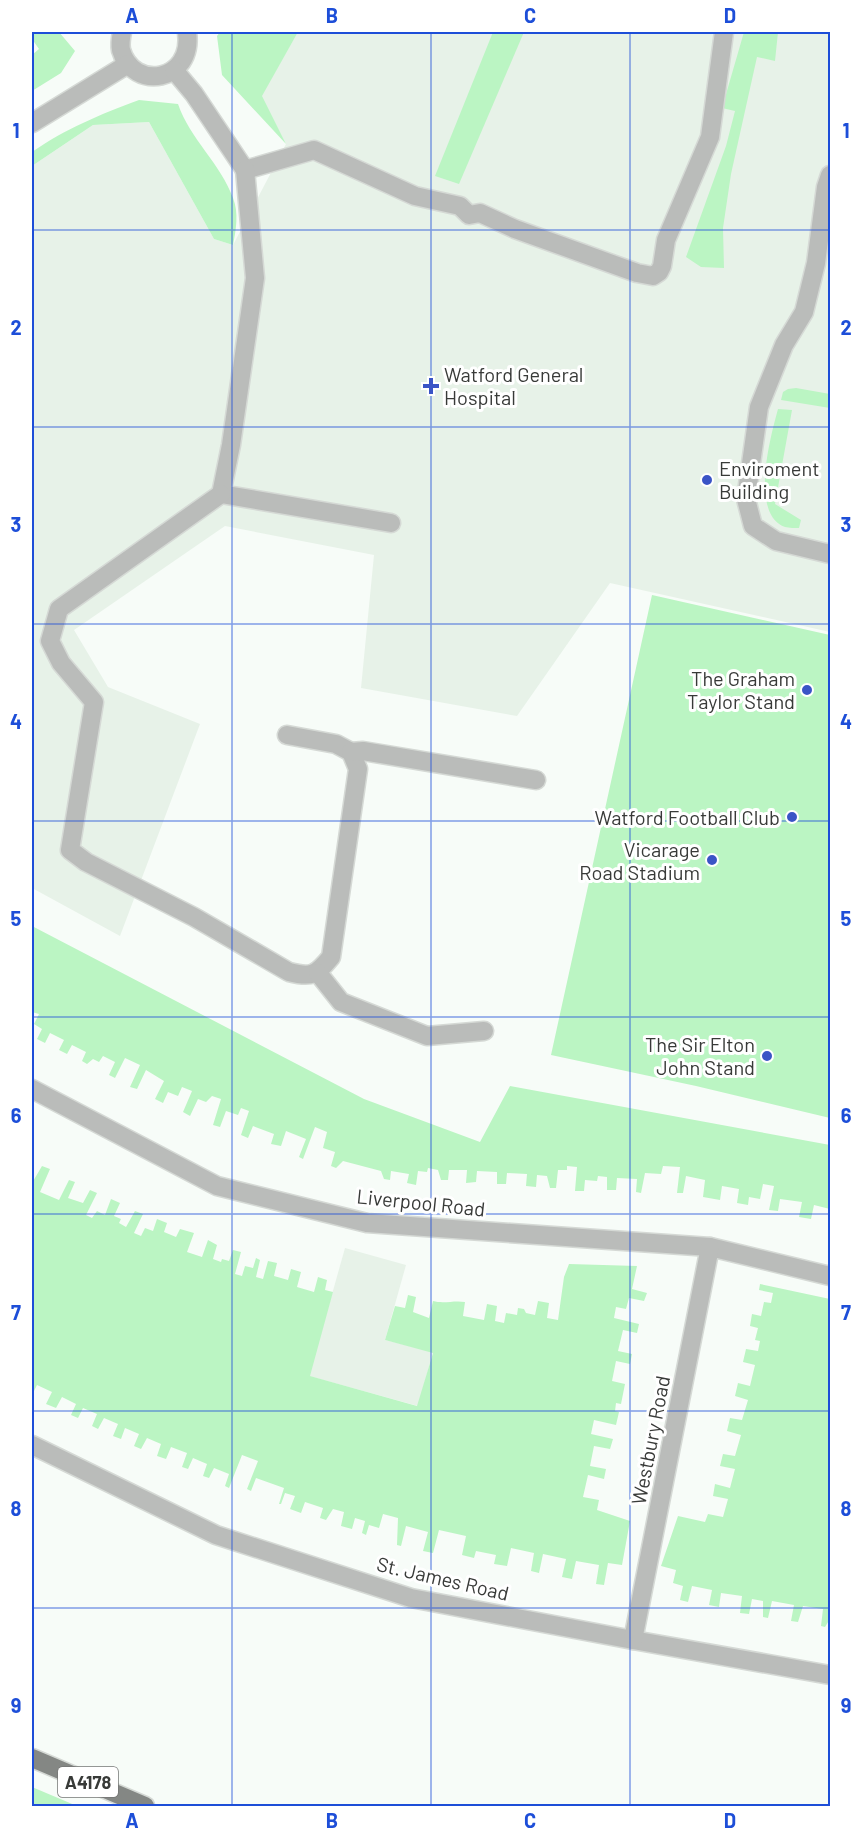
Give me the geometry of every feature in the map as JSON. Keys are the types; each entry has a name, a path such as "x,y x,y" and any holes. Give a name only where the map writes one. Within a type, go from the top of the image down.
{"main road":[{"name":"A4178","path":"32,1758 145,1806"}],"street":[{"path":"122,32 121,50 128,64 137,72 153,76 163,76 181,64 187,53 189,42 187,32"},
{"path":"245,170 314,150 415,196 459,206 469,215 480,213 515,229 637,273 653,276 662,266 666,240 710,137 724,32"},
{"path":"32,123 128,64"},
{"path":"174,70 194,94 245,170 255,278 231,445 221,494 59,609 50,641 61,663 94,702 70,850 86,862 194,917 289,972 304,976 318,973 332,957 358,770 351,752"},
{"path":"831,175 826,186 823,264 804,312 784,345 759,407 746,499 753,525 776,541 831,554"},
{"path":"221,494 391,523"},
{"path":"287,735 336,744 351,752 363,751 536,780"},
{"path":"318,973 341,1002 427,1036 484,1031"},
{"name":"Liverpool Road","path":"32,1089 217,1186 367,1223 710,1247 831,1276"},
{"name":"Westbury Road","path":"633,1640 710,1247"},
{"name":"St. James Road","path":"32,1445 226,1538 411,1598 831,1675"}],"shaded area":[{"name":"Watford General Hospital","path":"298,32 830,32 830,632 610,583 517,716 361,688 374,555 225,526 74,630 108,687 200,724 120,936 32,888 32,166 93,125 149,122 214,239 233,245 286,144 261,96"},
{"path":"345,1248 406,1265 385,1340 433,1352 418,1406 309,1376"}],"green space":[{"path":"32,32 59,32 75,51 61,73 32,91 32,55 39,49 32,39"},
{"path":"220,32 298,32 262,96 286,144 222,75 217,36"},
{"path":"493,32 524,32 459,184 435,176"},
{"path":"744,32 778,32 775,61 757,57 731,174 723,228 724,268 701,267 686,257 726,146 735,111 722,108"},
{"path":"139,100 178,104 190,129 221,174 233,198 236,227 233,245 214,239 149,122 93,125 32,166 32,152 45,143 110,111"},
{"path":"796,388 830,394 830,408 781,400 783,392"},
{"path":"778,409 792,410 775,504 801,520 799,528 785,527 774,519 768,507 765,491 768,454"},
{"name":"Vicarage Road Stadium","path":"652,595 830,635 830,1118 551,1055"},
{"path":"32,926 364,1099 480,1142 510,1086 830,1145 830,1209 814,1205 811,1219 799,1217 802,1202 780,1199 778,1211 769,1210 774,1186 763,1184 760,1199 749,1197 748,1205 737,1203 739,1189 722,1186 720,1200 703,1197 705,1180 686,1176 683,1193 677,1193 680,1167 663,1166 661,1174 645,1173 641,1193 636,1192 637,1179 617,1178 616,1190 607,1190 607,1177 598,1176 597,1181 585,1180 584,1191 575,1191 577,1167 567,1166 567,1170 558,1170 556,1188 550,1188 547,1176 537,1175 536,1187 526,1186 527,1174 507,1173 506,1184 497,1184 497,1172 477,1171 476,1182 466,1183 467,1170 449,1170 448,1180 441,1180 438,1170 428,1168 427,1172 418,1171 416,1185 407,1183 409,1174 391,1171 390,1180 384,1179 381,1171 343,1161 336,1168 331,1166 335,1152 323,1148 327,1132 315,1127 303,1159 299,1157 306,1139 286,1131 281,1146 271,1144 274,1134 253,1126 248,1138 241,1135 249,1111 241,1108 238,1115 226,1111 220,1127 213,1125 221,1099 212,1096 206,1102 198,1099 190,1116 183,1112 192,1091 182,1087 178,1096 168,1092 163,1103 155,1099 164,1081 146,1070 137,1089 130,1087 140,1065 125,1058 115,1078 109,1075 115,1062 103,1056 99,1062 93,1059 87,1064 82,1061 86,1052 72,1045 67,1054 59,1050 64,1040 50,1033 45,1043 37,1039 42,1029 34,1024 39,1014 32,1012"},
{"path":"42,1166 50,1169 40,1192 59,1200 69,1180 75,1182 68,1198 83,1203 90,1190 97,1193 86,1215 92,1218 97,1211 105,1215 111,1199 120,1203 114,1216 121,1219 119,1223 126,1227 135,1211 143,1214 134,1233 141,1236 145,1228 153,1231 157,1219 167,1223 164,1232 176,1237 180,1229 194,1233 187,1252 202,1257 208,1240 217,1245 213,1259 221,1262 222,1259 229,1261 233,1250 241,1252 235,1274 242,1276 245,1266 253,1268 256,1258 260,1260 256,1277 263,1279 268,1261 277,1263 274,1276 288,1280 291,1269 301,1272 297,1287 314,1292 318,1277 327,1280 325,1290 333,1292 310,1376 417,1406 433,1353 385,1340 395,1306 405,1308 408,1295 416,1297 413,1312 429,1318 433,1301 465,1302 463,1316 484,1320 487,1304 497,1306 495,1321 504,1323 506,1313 517,1315 518,1308 535,1315 538,1301 549,1303 547,1318 558,1320 564,1277 569,1264 637,1266 632,1289 647,1293 644,1301 629,1298 626,1309 616,1307 614,1318 639,1324 637,1333 623,1330 618,1351 632,1354 630,1364 616,1361 612,1381 625,1384 621,1404 616,1403 615,1411 619,1412 616,1425 594,1420 591,1434 613,1439 610,1449 594,1446 590,1466 606,1469 604,1479 588,1475 583,1497 599,1500 597,1510 630,1521 622,1565 608,1563 604,1585 596,1584 599,1565 576,1561 572,1579 562,1577 566,1559 543,1554 539,1573 531,1571 534,1553 511,1548 507,1566 494,1564 496,1555 476,1551 474,1558 462,1555 466,1536 439,1530 433,1553 423,1551 428,1532 406,1526 401,1546 397,1545 398,1518 383,1514 379,1528 369,1525 366,1535 362,1533 365,1521 355,1518 352,1529 341,1526 344,1512 333,1509 326,1520 320,1518 323,1508 305,1502 301,1513 290,1509 295,1496 285,1493 279,1504 284,1488 256,1478 251,1491 247,1489 258,1461 242,1455 229,1488 225,1486 229,1474 214,1468 209,1478 203,1476 207,1464 193,1458 188,1469 182,1467 187,1453 171,1447 166,1459 157,1456 161,1444 147,1438 141,1449 134,1446 139,1434 125,1428 121,1439 113,1436 118,1424 104,1418 98,1429 92,1426 97,1414 83,1408 78,1418 71,1415 76,1404 62,1397 56,1408 46,1404 52,1392 37,1385 32,1395 32,1183"},
{"path":"760,1284 830,1299 830,1619 825,1627 821,1626 823,1609 803,1606 798,1622 791,1621 794,1605 772,1601 768,1618 763,1617 763,1601 752,1599 749,1614 740,1613 742,1596 721,1593 719,1607 709,1605 712,1590 692,1586 688,1602 680,1600 683,1586 673,1583 676,1570 661,1566 678,1516 705,1522 708,1514 723,1517 728,1499 713,1496 715,1484 730,1488 735,1469 720,1466 723,1454 735,1456 741,1435 727,1431 730,1418 742,1420 748,1400 735,1396 738,1383 750,1386 755,1365 743,1362 746,1349 758,1351 760,1341 755,1340 758,1328 750,1326 752,1314 761,1316 764,1302 771,1303 773,1293 759,1290"},
{"path":"32,1787 77,1806 32,1806"}],"place":[{"name":"Watford General Hospital","path":"431,386"},
{"name":"Enviroment Building","path":"707,480"},
{"name":"The Graham Taylor Stand","path":"807,690"},
{"name":"Watford Football Club","path":"792,817"},
{"name":"Vicarage Road Stadium","path":"712,860"},
{"name":"The Sir Elton John Stand","path":"767,1056"}]}
